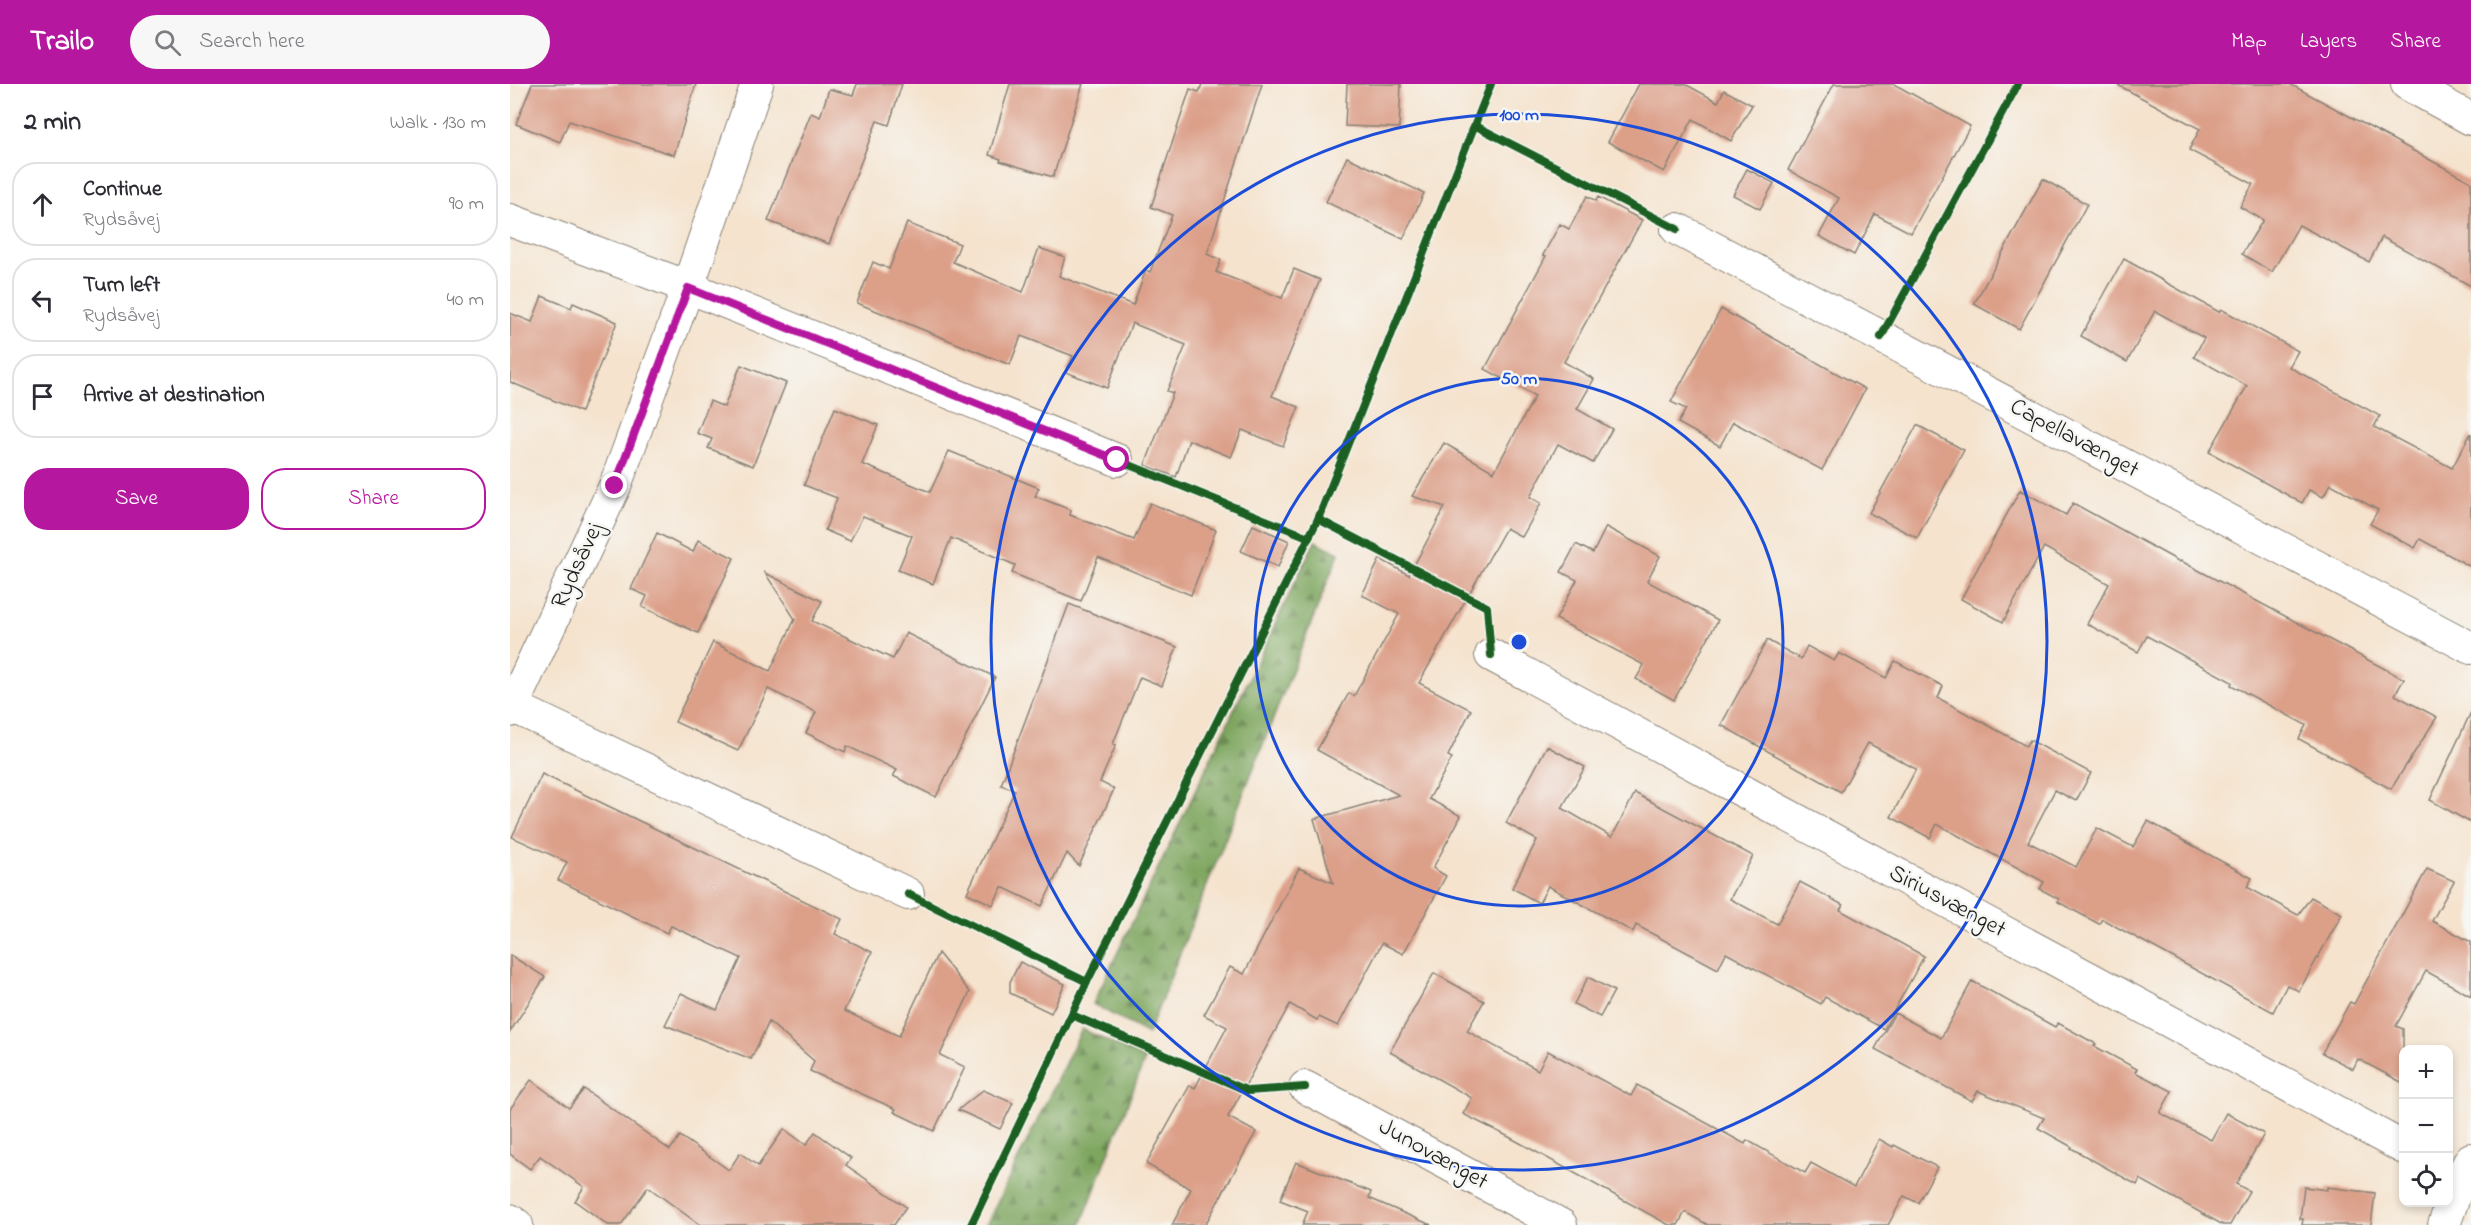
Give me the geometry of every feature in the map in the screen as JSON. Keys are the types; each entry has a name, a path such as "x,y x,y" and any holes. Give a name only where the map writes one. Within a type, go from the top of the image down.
{"street":[{"name":"Rydsåvej","path":"756,84 688,288 615,486 511,708 908,894"},
{"path":"2407,84 2471,119"},
{"path":"510,220 688,288 1117,460"},
{"name":"Capellavænget","path":"1677,229 2471,648"},
{"name":"Siriusvænget","path":"1491,655 2399,1146"},
{"name":"Junovænget","path":"1305,1087 1561,1225"},
{"path":"2444,1225 2460,1170"},
{"path":"510,1220 517,1225"}],"green space":[{"path":"1315,541 1339,553 1148,1034 1093,1004"},
{"path":"1082,1029 1145,1059 1081,1225 986,1225"}],"building":[{"path":"532,84 696,84 674,155 569,121 560,142 516,124"},
{"path":"857,84 902,84 889,125 877,121 829,244 768,221 811,113 820,117 829,89 853,95"},
{"path":"1010,84 1083,84 1053,177 1000,161 1001,159 989,155"},
{"path":"1202,84 1262,84 1207,254 1221,260 1216,272 1282,298 1294,269 1320,280 1272,396 1299,407 1283,446 1242,430 1231,457 1189,440 1176,477 1145,465 1173,393 1167,391 1186,345 1132,323 1107,388 1066,372 1073,356 1021,336 1010,365 857,303 873,262 889,269 907,223 960,244 953,262 1023,292 1039,248 1065,257 1059,276 1133,305 1146,270 1150,272 1172,215 1151,207 1190,89 1199,92"},
{"path":"1347,84 1401,84 1399,128 1345,126"},
{"path":"1639,84 1685,84 1718,102 1724,90 1752,105 1731,141 1693,119 1664,172 1608,142"},
{"path":"1834,84 1894,84 1970,126 1911,233 1875,214 1854,255 1819,236 1839,198 1788,170"},
{"path":"2116,84 2290,84 2471,182 2471,286 2382,237 2369,262 2299,225 2272,272 2242,254 2263,220 2240,207 2253,184 2189,150 2200,129"},
{"path":"1347,157 1424,193 1403,239 1326,202"},
{"path":"1747,169 1774,183 1760,209 1733,195"},
{"path":"2043,179 2087,204 2019,329 1974,304"},
{"path":"1587,196 1596,201 1598,197 1642,220 1564,362 1594,379 1577,409 1612,429 1593,463 1558,444 1530,497 1541,503 1522,537 1506,528 1419,683 1471,710 1448,756 1452,758 1429,799 1461,816 1433,868 1446,876 1403,954 1382,943 1338,1026 1319,1017 1317,1020 1290,1004 1228,1117 1256,1132 1205,1225 1172,1225 1191,1189 1146,1164 1190,1085 1195,1088 1227,1027 1204,1015 1230,967 1244,974 1299,868 1333,883 1314,819 1399,795 1317,750 1349,693 1354,696 1399,614 1362,595 1380,559 1409,575 1445,507 1412,496 1444,443 1494,472 1535,396 1485,369 1546,256 1543,255 1560,224 1569,229"},
{"path":"2124,259 2219,312 2221,309 2298,351 2289,367 2380,416 2374,427 2452,468 2471,433 2471,567 2420,539 2415,548 2370,524 2378,510 2331,484 2323,497 2309,490 2302,503 2209,452 2247,386 2194,357 2204,338 2155,311 2127,362 2081,336"},
{"path":"542,296 571,308 573,303 617,322 581,412 510,382 510,313 532,322"},
{"path":"1721,309 1865,389 1822,470 1733,422 1720,446 1678,423 1686,409 1671,402"},
{"path":"741,365 786,383 753,466 708,448 712,439 697,433 710,401 724,407"},
{"path":"835,408 878,425 862,464 930,492 949,451 1039,488 1035,496 1071,510 1070,515 1134,540 1150,503 1216,530 1191,595 1098,557 1081,601 1012,573 1015,565 951,538 933,584 898,570 912,536 863,516 850,541 825,530 837,498 804,485"},
{"path":"1917,425 1964,450 1917,538 1869,513"},
{"path":"2020,490 2066,515 2073,503 2180,562 2404,679 2395,695 2437,717 2391,789 2299,739 2306,725 2231,685 2232,682 2147,636 2138,652 2087,624 2109,584 2044,547 2003,622 1961,599"},
{"path":"1253,525 1289,541 1278,567 1241,551"},
{"path":"1606,527 1660,556 1647,581 1718,620 1674,700 1636,679 1644,665 1556,619 1577,580 1561,572 1576,544 1593,553"},
{"path":"657,533 693,552 698,540 734,558 698,633 642,607 647,596 631,589"},
{"path":"765,573 822,601 812,621 893,659 906,633 995,677 936,797 893,776 897,770 847,746 845,752 806,733 816,712 768,689 738,751 675,722 713,642 770,671 795,619"},
{"path":"1069,604 1177,647 1162,686 1140,677 1100,782 1114,789 1079,866 1067,853 1042,906 1002,887 993,905 967,893 1015,790 1001,785"},
{"path":"1767,640 1801,659 1807,646 1834,661 1839,653 1886,678 1895,661 1943,686 1938,698 2026,746 2030,740 2091,773 2076,801 2055,790 2028,842 2076,867 2097,828 2133,847 2148,821 2252,878 2247,887 2298,915 2311,897 2342,914 2299,991 2287,985 2273,1012 2102,919 2099,924 2058,902 2059,899 2040,889 2044,882 1937,824 1930,838 1891,817 1916,769 1868,743 1841,792 1721,725"},
{"path":"2471,712 2471,823 2430,800"},
{"path":"1547,746 1585,767 1562,808 1612,837 1635,793 1753,856 1730,899 1777,924 1800,882 1843,905 1840,910 1924,956 1884,1029 1825,997 1821,1004 1726,953 1718,969 1636,925 1633,932 1548,886 1539,903 1512,888 1537,840 1506,823"},
{"path":"542,774 842,919 835,934 872,952 844,1011 899,1036 938,953 970,992 940,1055 965,1067 934,1131 894,1112 896,1109 810,1071 814,1061 769,1022 751,1059 665,1025 681,993 717,1010 741,958 671,926 667,933 558,880 567,862 512,837"},
{"path":"2427,869 2454,881 2432,921 2471,942 2471,996 2426,971 2396,1026 2403,1029 2403,1045 2399,1045 2399,1081 2358,1059 2353,1069 2322,1053 2350,1002 2354,1004"},
{"path":"510,955 545,977 510,1032"},
{"path":"1020,962 1065,984 1051,1013 1010,993 1010,982"},
{"path":"1434,973 1484,1001 1467,1031 1538,1070 1548,1051 1631,1096 1637,1085 1745,1144 1747,1140 1805,1173 1811,1163 1854,1187 1879,1139 1937,1167 1918,1203 1904,1196 1888,1225 1708,1225 1685,1212 1678,1225 1669,1225 1463,1114 1472,1098 1390,1052"},
{"path":"1588,977 1614,991 1600,1017 1574,1004"},
{"path":"1972,981 2055,1027 2058,1023 2137,1069 2135,1072 2172,1091 2160,1113 2211,1140 2226,1113 2264,1134 2236,1184 2249,1191 2230,1225 2223,1225 2140,1179 2137,1185 2071,1148 2038,1128 2044,1118 1978,1091 1972,1101 1875,1049 1895,1013 1941,1038"},
{"path":"531,1080 569,1108 584,1089 670,1150 680,1136 729,1170 740,1153 758,1166 784,1129 806,1145 815,1132 851,1158 846,1165 906,1207 894,1225 700,1225 648,1187 621,1225 608,1225 575,1201 584,1187 540,1156 530,1169 510,1154 510,1109"},
{"path":"983,1090 1013,1103 1000,1129 958,1110"},
{"path":"1296,1162 1371,1192 1369,1198 1431,1225 1302,1225 1308,1211 1280,1200"},
{"path":"2304,1187 2327,1190 2327,1187 2375,1193 2371,1225 2302,1225 2303,1219 2300,1219"}],"cycle path":[{"path":"971,1225 1087,982 1318,519 1491,84"},
{"path":"1881,337 2018,84"},
{"path":"1476,126 1677,229"},
{"path":"1117,460 1308,537"},
{"path":"1318,519 1487,607 1491,655"},
{"path":"908,894 1087,982"},
{"path":"1072,1015 1248,1091 1305,1087"}],"route":[{"path":"615,486 688,288 1117,460"}]}
